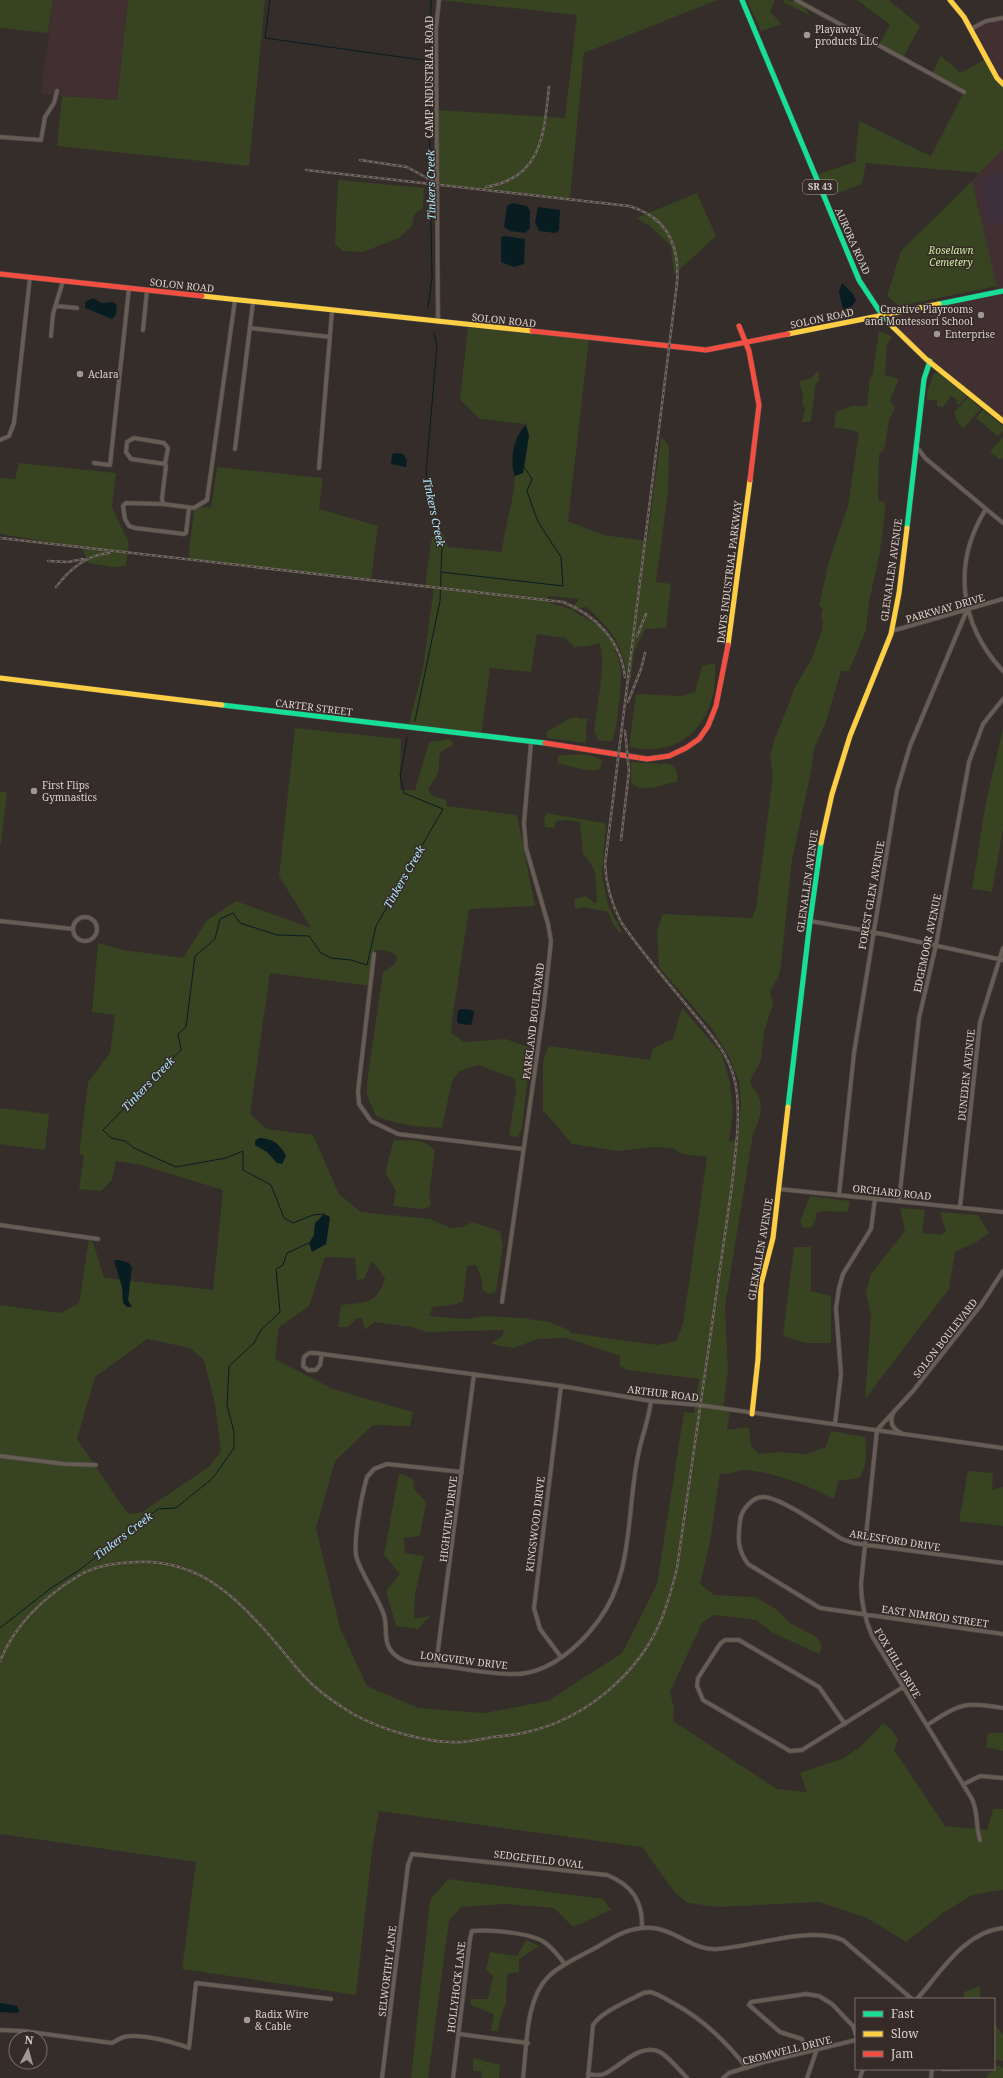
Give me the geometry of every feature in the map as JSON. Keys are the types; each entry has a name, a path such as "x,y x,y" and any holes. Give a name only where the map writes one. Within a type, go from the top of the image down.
{"street":[{"name":"CAMP INDUSTRIAL ROAD","path":"438,322 436,29 439,0"},
{"name":"AURORA ROAD","path":"742,0 859,280 882,314 930,361 1003,421"},
{"path":"796,0 964,92"},
{"path":"950,0 964,17 998,78 1003,84"},
{"path":"971,29 986,21 1003,18"},
{"path":"0,138 41,140 45,117 54,103 57,91"},
{"name":"SOLON ROAD","path":"0,274 332,311 706,350 1003,291"},
{"path":"0,440 9,436 14,423 30,277"},
{"path":"51,336 53,314 64,281"},
{"path":"94,464 110,465 129,288"},
{"path":"144,330 147,290"},
{"path":"189,508 186,533 184,534 129,526 123,512 123,506 126,504 163,504 194,508 207,500 235,300"},
{"path":"235,449 253,302"},
{"path":"56,306 77,308"},
{"path":"319,468 332,311"},
{"name":"DAVIS INDUSTRIAL PARKWAY","path":"625,755 647,759 669,756 686,748 699,739 708,726 716,706 730,636 759,404 746,343 739,326"},
{"path":"250,328 330,337"},
{"name":"GLENALLEN AVENUE","path":"752,1414 758,1359 758,1314 761,1284 773,1238 810,921 821,844 832,794 850,736 892,631 899,593 924,379 930,361"},
{"path":"163,504 162,498 165,464 168,448 164,443 134,438 127,442 126,452 131,459 165,464"},
{"path":"916,446 925,458 1003,523"},
{"path":"986,509 974,530 967,552 964,572 968,610 984,646 1003,671"},
{"name":"PARKWAY DRIVE","path":"892,631 1003,599"},
{"name":"FOREST GLEN AVENUE","path":"839,1195 854,1053 897,790 903,766 915,734 968,610"},
{"name":"CARTER STREET","path":"0,678 625,755"},
{"name":"EDGEMOOR AVENUE","path":"899,1201 919,1018 936,945 969,762 983,724 1003,699"},
{"name":"PARKLAND BOULEVARD","path":"502,1302 544,1006 551,942 548,924 527,855 525,839 524,823 531,743"},
{"path":"84,918 92,919 97,930 95,937 84,941 75,936 73,929 77,921 84,918"},
{"path":"0,921 73,929"},
{"path":"810,921 873,932 1001,960"},
{"name":"DUNEDEN AVENUE","path":"960,1207 980,1022 1001,960 1003,948"},
{"path":"374,954 358,1091 359,1104 371,1121 398,1134 523,1149"},
{"name":"ORCHARD ROAD","path":"779,1188 1003,1212"},
{"path":"835,1424 841,1374 836,1308 839,1288 848,1266 870,1229 875,1199"},
{"path":"0,1225 98,1239"},
{"name":"SOLON BOULEVARD","path":"877,1430 913,1392 981,1305 1003,1271"},
{"name":"ARTHUR ROAD","path":"322,1354 320,1365 316,1370 308,1370 303,1366 303,1360 309,1353 322,1354 561,1386 651,1401 699,1405 752,1414 835,1424 1003,1448"},
{"name":"HIGHVIEW DRIVE","path":"436,1665 474,1374"},
{"name":"KINGSWOOD DRIVE","path":"561,1386 534,1608 540,1629 561,1658"},
{"name":"LONGVIEW DRIVE","path":"462,1472 387,1464 374,1469 367,1476 359,1517 356,1557 384,1617 388,1647 403,1661 498,1674 518,1674 534,1671 561,1658 581,1641 599,1620 621,1574 639,1451 650,1416 651,1401"},
{"path":"895,1411 892,1418 893,1428 904,1435"},
{"name":"FOX HILL DRIVE","path":"877,1430 861,1584 865,1615 872,1636 964,1784 977,1812 977,1830 980,1840"},
{"path":"0,1456 65,1464 96,1465"},
{"name":"EAST NIMROD STREET","path":"770,1499 756,1498 744,1510 740,1517 738,1542 742,1556 748,1564 820,1608 1003,1634"},
{"name":"ARLESFORD DRIVE","path":"770,1499 842,1539 864,1545 1003,1563"},
{"path":"845,1724 819,1687 739,1640 725,1640 720,1644 698,1678 697,1686 703,1700 790,1751 802,1750 845,1724 903,1687"},
{"path":"927,1725 955,1707 963,1704 978,1704 1003,1708"},
{"path":"964,1784 980,1776 1003,1778"},
{"name":"SEDGEFIELD OVAL","path":"408,1865 412,1854 425,1854 607,1875 625,1884 637,1898 643,1917 642,1928"},
{"name":"SELWORTHY LANE","path":"382,2078 408,1865"},
{"path":"524,2078 532,2008 536,1993 549,1976 565,1964 624,1932 642,1928 654,1928 671,1934 691,1944 713,1949 810,1935 833,1936 843,1940 911,1998"},
{"path":"917,1998 965,1945 984,1932 1003,1928"},
{"name":"HOLLYHOCK LANE","path":"453,2078 472,1931 528,1936 542,1940 553,1948 565,1964"},
{"path":"0,2030 23,2031 112,2043 123,2037 132,2036 176,2042 189,2048 196,1983 331,2000"},
{"path":"687,2078 664,2055 657,2051 650,2050 639,2052 604,2074 588,2076 593,2025 602,2016 643,1993 650,1992 702,2021 721,2037 747,2068"},
{"path":"805,2052 802,2039 780,2032 749,2004 751,2002 806,1994 819,1996 832,2004 854,2026 855,2030"},
{"path":"458,2034 528,2042"},
{"name":"CROMWELL DRIVE","path":"723,2078 729,2073 855,2040"},
{"path":"807,2078 818,2049"}],"shaded area":[{"path":"53,0 128,0 117,100 41,94"},
{"path":"1003,18 1003,84 971,29 986,21"},
{"path":"1003,150 1003,421 930,361 884,317 998,292 972,181"},
{"path":"1003,172 1003,223 988,226 978,178"}],"green space":[{"path":"0,0 53,0 48,33 0,28"},
{"path":"128,0 265,0 249,166 57,146 62,96 117,100"},
{"path":"439,0 717,0 584,53 570,199 437,185 436,110 565,118 577,15"},
{"path":"747,0 775,0 770,12 782,24 761,31"},
{"path":"783,0 799,3 805,8 809,15 784,3"},
{"path":"857,0 889,0 920,26 903,58 879,45 890,25"},
{"path":"941,56 961,73 987,58 1003,84 1003,150 979,173 866,163 862,184 824,198 815,175 855,162 859,121 931,156 964,92 932,74"},
{"path":"338,180 424,188 423,208 414,215 412,226 399,238 363,252 343,251 335,244"},
{"name":"Roselawn Cemetery","path":"972,181 997,286 899,306 887,296 901,251"},
{"path":"697,193 716,236 674,275 671,246 650,226 636,218"},
{"path":"468,326 589,339 568,521 603,535 647,541 661,436 669,446 668,492 656,582 671,584 666,628 645,629 634,652 630,684 620,650 612,634 587,607 572,610 595,623 607,634 612,641 618,657 621,671 620,686 617,717 612,741 599,741 594,732 602,661 599,643 588,646 574,647 565,638 537,634 531,672 490,668 481,737 408,728 423,668 434,587 425,586 432,537 443,534 448,547 502,552 513,495 515,476 523,473 529,436 526,424 480,419 460,400","holes":["550,596 579,599 571,609 544,601"]},
{"path":"879,331 891,336 891,339 887,344 885,375 899,379 890,400 895,408 889,420 885,447 879,455 878,500 886,503 880,552 869,602 866,630 849,671 841,671 826,722 814,749 811,771 792,860 781,965 778,978 770,991 773,1004 764,1032 761,1060 750,1081 759,1097 761,1111 753,1134 725,1307 728,1370 723,1409 730,1410 727,1430 749,1427 751,1446 759,1454 780,1452 807,1454 826,1447 831,1431 865,1437 865,1464 859,1478 838,1481 834,1499 802,1484 757,1471 745,1470 726,1474 720,1473 710,1543 700,1584 714,1595 755,1597 776,1609 790,1623 817,1637 822,1647 819,1654 773,1633 756,1620 713,1615 702,1623 670,1692 674,1708 673,1721 777,1789 807,1792 800,1773 844,1758 861,1746 883,1723 892,1730 898,1740 894,1750 945,1826 987,1830 993,1809 1003,1809 1003,1890 972,1895 943,1913 906,1942 867,1918 819,1902 719,1907 688,1903 675,1893 642,1847 379,1811 372,1851 356,1995 182,1969 196,1862 0,1834 0,1305 60,1313 79,1303 89,1240 93,1242 104,1278 213,1290 223,1190 141,1165 116,1161 112,1180 101,1191 79,1189 84,1155 79,1154 88,1082 110,1053 115,1015 92,1012 98,943 124,950 183,958 207,920 236,901 311,928 279,876 295,728 401,739 400,790 415,790 429,742 449,739 453,742 452,746 440,755 439,770 428,789 431,795 446,800 447,806 517,815 535,906 469,909 451,1033 464,1042 506,1039 531,1048 522,1128 518,1137 511,1136 509,1134 516,1091 515,1079 478,1065 460,1071 452,1081 442,1128 408,1125 392,1122 376,1116 367,1095 367,1083 383,972 395,964 397,956 388,951 375,950 371,986 270,973 250,1114 267,1129 313,1135 339,1194 361,1212 430,1219 451,1228 463,1227 472,1222 500,1231 503,1246 496,1291 490,1294 482,1290 482,1280 476,1265 467,1266 463,1301 456,1304 433,1307 429,1316 466,1319 485,1316 521,1318 550,1322 571,1331 570,1333 658,1345 676,1341 683,1324 707,1157 682,1154 672,1148 652,1147 618,1151 572,1144 543,1110 544,1057 549,1046 650,1060 653,1048 673,1039 682,1008 722,1054 730,1083 733,1111 729,1142 738,1139 741,1104 739,1081 728,1055 712,1029 659,967 657,930 663,914 752,918 756,908 773,776 770,757 774,741 796,685 811,660 822,630 823,621 821,615 823,608 819,606 829,561 848,506 859,432 834,427 836,412 852,406 867,406 870,377 872,377","holes":["275,1142 286,1156 277,1163 267,1152 255,1145","330,1217 326,1244 314,1235 315,1222","325,1257 355,1258 357,1280 364,1279 372,1261 385,1278 382,1287 374,1298 364,1302 341,1305 338,1327 348,1327 357,1318 362,1318 365,1330 374,1322 412,1327 427,1332 504,1330 502,1336 491,1344 513,1348 539,1339 567,1338 620,1356 620,1366 628,1370 699,1379 694,1413 684,1412 657,1584 622,1653 548,1701 484,1713 418,1708 367,1686 340,1628 316,1528 335,1461 373,1425 410,1426 413,1412 333,1389 275,1359 279,1327 309,1306","147,1339 190,1348 204,1360 215,1404 221,1451 210,1466 142,1512 128,1514 77,1439 95,1377"]},
{"path":"817,372 819,372 819,381 816,383 811,420 810,422 802,422 805,409 802,404 803,396 799,381 812,378"},
{"path":"934,373 938,373 967,396 959,405 956,404 958,401 951,396 943,407 937,406 937,400 927,400 927,392"},
{"path":"968,397 981,408 964,428 958,423 954,413"},
{"path":"983,410 1003,426 1003,431 998,436 976,418"},
{"path":"1003,437 1003,458 1000,460 990,451"},
{"path":"19,463 116,473 112,507 129,543 126,566 112,567 88,563 82,547 0,534 0,478 15,479"},
{"path":"217,467 323,478 319,509 378,526 371,580 188,559 194,511 201,507 211,508"},
{"path":"715,663 715,683 711,701 705,717 695,730 682,740 667,747 649,749 629,747 636,694 681,696 695,692 702,666"},
{"path":"577,717 580,719 588,719 586,725 585,743 548,738 546,733 548,730 569,719"},
{"path":"1003,729 1003,829 992,892 972,889 986,802"},
{"path":"559,755 587,755 602,761 600,769 585,770 559,764 557,759"},
{"path":"631,762 670,764 676,769 678,782 648,788 637,786 631,783"},
{"path":"0,792 7,792 1,844 0,844"},
{"path":"546,813 604,823 606,826 602,875 608,905 622,932 620,933 613,924 608,912 583,907 575,909 574,899 586,896 595,903 597,902 595,872 590,862 583,854 580,822 566,820 556,821 554,828 545,827 544,820"},
{"path":"0,1108 49,1114 45,1150 0,1144"},
{"path":"394,1140 412,1140 422,1142 435,1151 429,1195 431,1203 429,1207 422,1209 393,1206 396,1191 386,1174"},
{"path":"810,1196 850,1201 848,1210 846,1212 822,1211 816,1213 816,1219 812,1227 803,1228 800,1221"},
{"path":"900,1208 925,1210 922,1233 941,1235 946,1231 940,1212 978,1215 989,1233 978,1241 955,1252 949,1289 865,1399 871,1317 866,1292 871,1274 905,1231"},
{"path":"794,1247 811,1247 811,1291 831,1296 831,1343 806,1343 783,1336"},
{"path":"968,1471 993,1473 992,1490 1003,1487 1003,1526 959,1521"},
{"path":"399,1473 413,1479 414,1489 426,1502 420,1536 404,1538 405,1553 424,1556 415,1594 414,1619 430,1616 418,1629 396,1626 386,1591 400,1574 384,1555"},
{"path":"988,1733 1003,1733 1003,1751 986,1747"},
{"path":"448,1879 603,1899 611,1910 573,1927 554,1908 506,1904 461,1907 449,1921 428,2078 411,2078 430,1900"},
{"path":"526,1940 539,1946 519,1959 519,1972 507,1974 506,2003 500,2019 498,2031 491,2031 494,2014 470,2005 471,1999 488,1999 493,1976 486,1969 490,1952 517,1956"},
{"path":"980,1986 980,1998 964,1998 964,1992"},
{"path":"995,2024 1003,2035 1003,2061 995,2059"},
{"path":"473,2058 500,2065 499,2078 481,2078 482,2071 473,2071"},
{"path":"998,2065 1003,2068 1003,2078 985,2078 993,2070 995,2070"}],"water":[{"path":"512,203 527,206 530,211 530,228 525,233 510,231 504,227 507,206"},
{"path":"538,207 560,210 559,230 556,233 539,231 535,222"},
{"path":"505,236 525,239 524,264 514,267 501,262 501,237"},
{"path":"842,283 853,294 856,300 852,306 845,309 843,309 839,292"},
{"path":"93,298 102,303 112,302 116,304 115,316 112,319 85,308 85,302"},
{"path":"526,425 529,436 523,473 515,476 512,463 514,449 518,435"},
{"path":"392,454 403,454 407,460 406,467 391,464"},
{"path":"458,1010 472,1010 474,1013 471,1025 460,1024 457,1022"},
{"path":"259,1138 268,1139 275,1142 281,1148 286,1156 282,1164 277,1163 267,1152 255,1145 255,1141"},
{"path":"324,1214 330,1217 326,1244 312,1252 309,1243 314,1235 315,1223"},
{"path":"114,1260 129,1263 132,1267 128,1300 132,1307 127,1307 123,1303 122,1287"},
{"path":"0,2003 17,2006 19,2011 18,2013 0,2012"}],"waterway":[{"name":"Tinkers Creek","path":"270,0 265,38 429,61"},
{"name":"Tinkers Creek","path":"428,308 432,278 429,111 431,0"},
{"name":"Tinkers Creek","path":"415,721 440,601 442,547 426,473 437,346 434,333"},
{"name":"Tinkers Creek","path":"441,572 563,586 561,557 538,522 527,491 532,479 524,467"},
{"name":"Tinkers Creek","path":"324,1214 313,1215 293,1223 284,1218 271,1185 243,1170 243,1151 226,1158 176,1167 134,1148 125,1141 111,1138 103,1130 181,1050 178,1034 186,1027 195,956 215,939 220,919 233,913 240,923 277,935 309,936 321,953 331,958 351,960 367,965 376,926 443,809 404,793 400,776 407,738"},
{"name":"Tinkers Creek","path":"0,1628 51,1588 78,1571 158,1509 176,1508 213,1478 234,1448 234,1432 227,1405 229,1366 254,1343 261,1330 280,1312 276,1269 283,1265 287,1253 309,1243"}],"railway":[{"path":"486,187 505,182 519,174 530,163 542,136 549,87"},
{"path":"360,160 407,167 436,183"},
{"path":"0,1661 14,1635 32,1612 42,1602 78,1576 92,1569 114,1564 136,1562 159,1563 180,1567 199,1575 233,1597 263,1627 309,1681 328,1698 353,1714 406,1735 435,1741 470,1741 519,1734 549,1726 569,1717 608,1691 639,1658 652,1638 662,1618 677,1568 732,1185 738,1128 737,1094 731,1069 720,1047 645,955 621,922 614,908 610,894 605,864 677,283 676,257 673,245 662,225 653,217 629,206 306,170"},
{"path":"0,538 563,602 586,614 605,631 618,652 623,664 625,677"},
{"path":"56,587 67,574 79,564 101,554 109,553"},
{"path":"48,561 68,562 83,559"},
{"path":"637,636 646,614"},
{"path":"628,702 641,669 645,653"},
{"path":"621,840 629,771 625,731"}],"traffic: fast":[{"path":"742,0 859,280 878,309 893,327"},
{"path":"939,304 1003,291"},
{"path":"907,528 924,379 930,361"},
{"path":"222,705 545,743"},
{"path":"788,1107 810,921 821,843"}],"traffic: slow":[{"path":"950,0 964,17 997,78 1003,84"},
{"path":"202,296 532,331"},
{"path":"788,334 939,304"},
{"path":"893,327 926,359 1003,421"},
{"path":"728,645 750,480"},
{"path":"821,843 832,794 850,736 891,634 899,593 907,528"},
{"path":"0,678 222,705"},
{"path":"752,1414 758,1359 761,1284 773,1238 788,1107"}],"traffic: jam":[{"path":"0,274 202,296"},
{"path":"739,326 749,351 759,405 750,480"},
{"path":"532,331 706,350 788,334"},
{"path":"545,743 647,759 669,756 686,748 699,739 708,726 716,706 728,645"}],"place":[{"name":"Playaway products LLC","path":"807,35"},
{"name":"Creative Playrooms and Montessori School","path":"981,315"},
{"name":"Enterprise","path":"937,334"},
{"name":"Aclara","path":"80,374"},
{"name":"First Flips Gymnastics","path":"34,791"},
{"name":"Radix Wire & Cable","path":"247,2020"}]}
